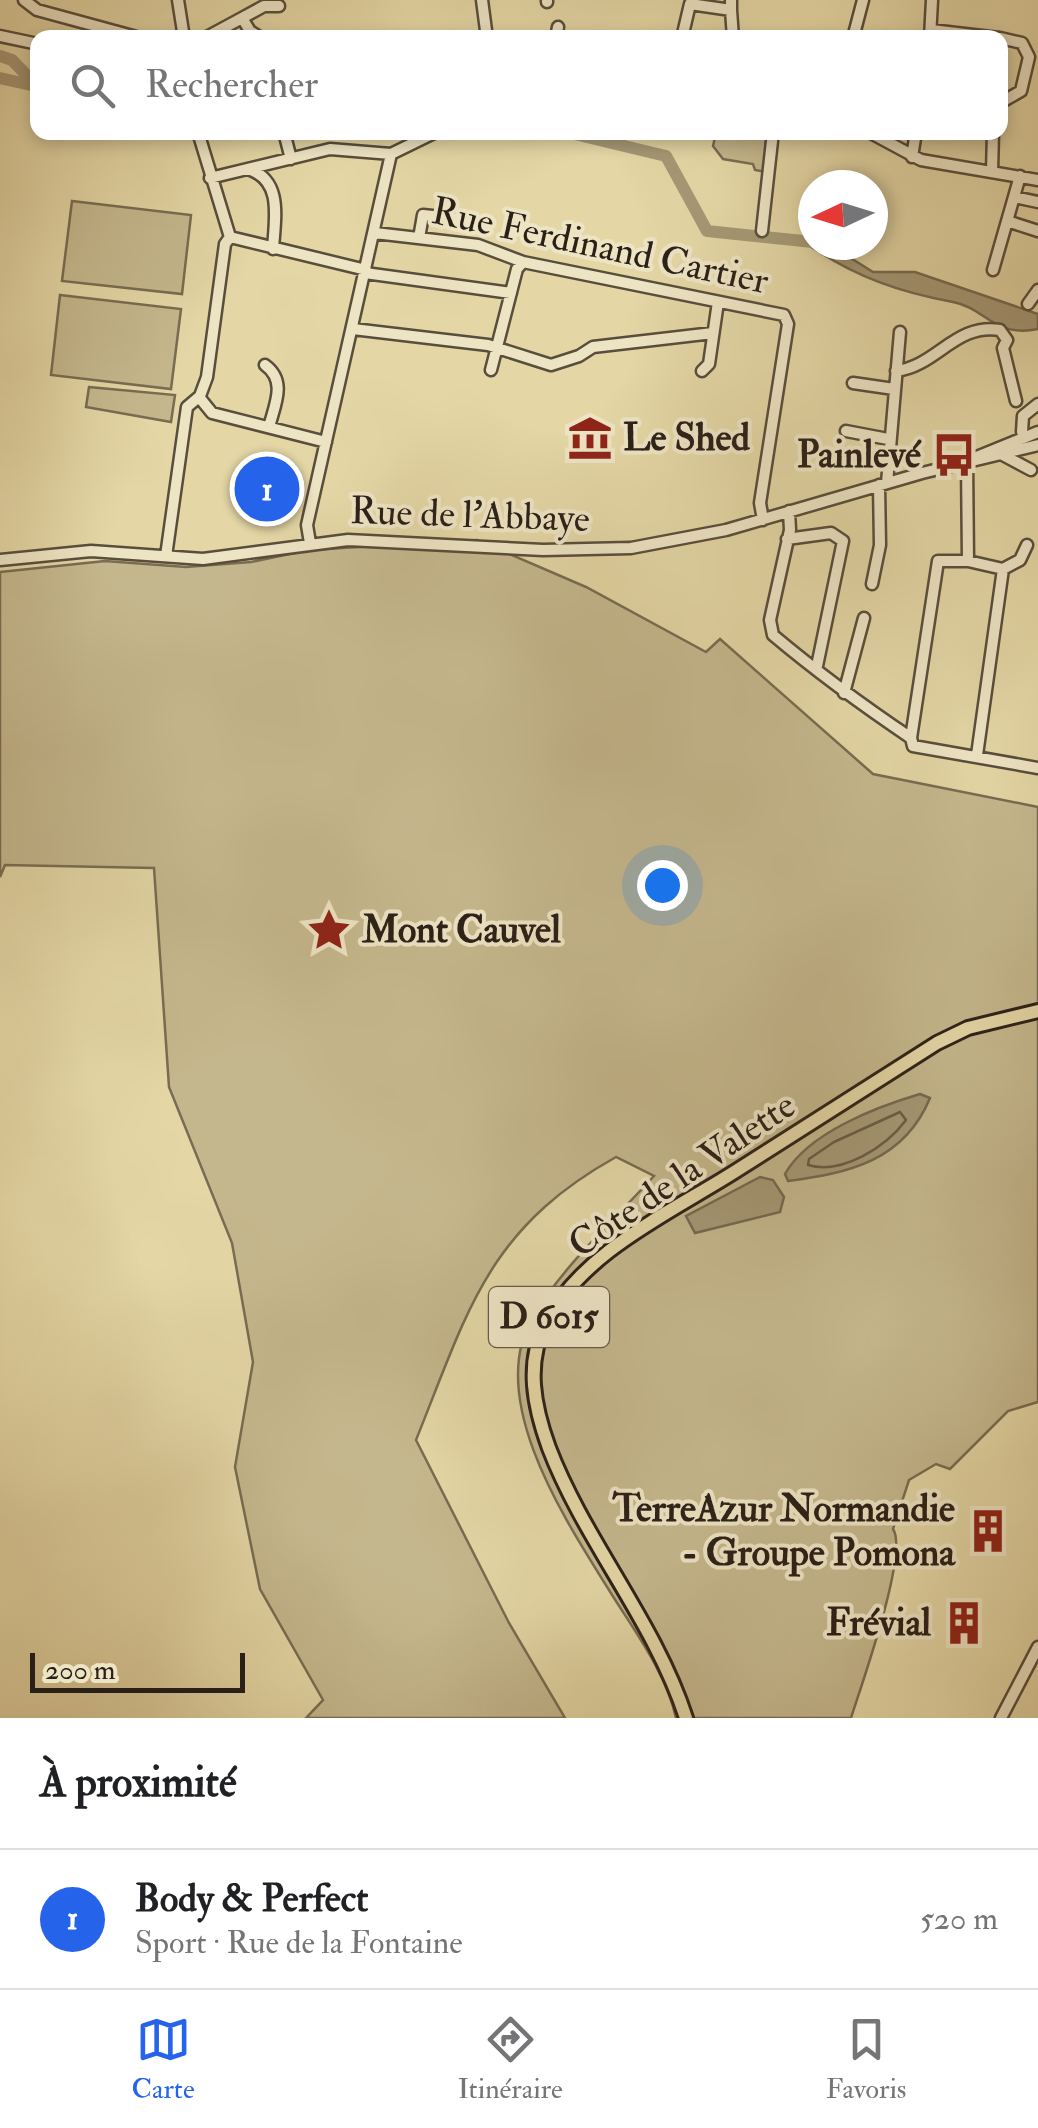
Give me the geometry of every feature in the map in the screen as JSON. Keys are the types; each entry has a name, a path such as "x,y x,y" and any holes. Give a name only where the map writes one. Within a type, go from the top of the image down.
{"main road":[{"name":"Côte de la Valette","path":"686,1718 659,1658 577,1510 548,1444 533,1380 536,1350 544,1326 571,1287 636,1234 938,1044 968,1028 1038,1011"}],"street":[{"path":"24,0 38,10 111,30"},
{"path":"178,0 183,30"},
{"path":"482,0 486,30"},
{"path":"855,30 863,0"},
{"path":"930,30 932,0"},
{"path":"220,30 270,4 278,6"},
{"path":"684,30 690,4 731,5 733,30"},
{"path":"242,18 249,30"},
{"path":"0,36 30,42"},
{"path":"1008,40 1022,44 1029,57 1021,91 1008,98"},
{"path":"200,140 230,238"},
{"path":"286,140 291,158"},
{"path":"210,178 345,147 391,154 420,140"},
{"path":"762,231 772,140"},
{"path":"883,140 912,157 1038,180"},
{"path":"912,157 915,140"},
{"path":"992,172 993,140"},
{"path":"310,543 308,525 391,154"},
{"path":"246,169 264,175 272,184 273,248"},
{"path":"993,270 1020,176"},
{"path":"1014,197 1038,202"},
{"path":"419,238 423,215 470,220"},
{"path":"1008,220 1038,231"},
{"name":"Rue Ferdinand Cartier","path":"375,233 478,245 523,262 784,314 788,324 760,521"},
{"path":"230,238 365,272 510,293"},
{"path":"166,556 187,407 199,397 207,377 225,244 230,238"},
{"path":"491,370 510,293 523,262"},
{"path":"1028,304 1038,290"},
{"path":"702,371 709,364 718,302"},
{"path":"353,328 496,347 506,354 557,364 593,346 712,333"},
{"path":"896,370 918,368 950,341 968,333 984,328 1004,333 1003,348 1016,401"},
{"path":"872,584 880,545 900,332"},
{"path":"968,333 993,335 1001,341"},
{"path":"266,364 275,372 280,385 269,427"},
{"path":"853,383 894,389"},
{"path":"199,397 212,413 326,442"},
{"path":"1022,432 1023,416 1038,404"},
{"path":"846,431 888,439"},
{"path":"966,461 1038,432"},
{"path":"966,461 1038,445"},
{"path":"1001,454 1030,470 1028,459"},
{"path":"966,461 968,561"},
{"name":"Rue de l'Abbaye","path":"0,560 92,551 224,558 310,543 365,540 602,550 649,546 760,521 966,461"},
{"path":"789,512 771,631 817,666 823,678 911,738"},
{"path":"787,538 831,533 843,541 817,666"},
{"path":"1027,545 1020,560 1003,569 968,561 938,561 911,738 913,746 1038,768"},
{"path":"977,755 1003,569"},
{"path":"844,692 864,618"},
{"path":"1001,1718 1038,1647"}],"shaded area":[{"path":"714,140 769,140 766,172 755,170 753,164 723,159 713,146"},
{"path":"72,201 191,215 182,294 62,281"},
{"path":"60,295 181,309 171,389 51,375"},
{"path":"89,387 175,395 171,422 86,407"},
{"path":"477,540 586,587 706,652 720,639 873,774 1038,807 1038,1402 1008,1411 950,1469 936,1464 909,1480 893,1529 895,1564 889,1590 851,1718 676,1718 657,1668 572,1529 536,1457 518,1383 521,1348 534,1315 560,1278 654,1176 616,1157 538,1213 510,1244 468,1313 416,1440 509,1623 565,1718 306,1718 323,1700 260,1589 235,1467 253,1362 232,1243 169,1087 154,868 5,865 0,877 0,572 105,561 186,567 251,562 309,550"}],"water":[{"path":"834,260 854,260 873,272 915,272 1038,314 1038,329 1023,331 1000,326 964,305 878,282"},
{"path":"920,1094 930,1098 919,1119 890,1150 853,1168 788,1181 785,1174 796,1159 826,1134 864,1114"},
{"path":"760,1177 773,1180 784,1197 780,1212 695,1233 686,1216"}],"waterway":[{"path":"0,56 12,60 30,79"},
{"path":"0,78 30,85"},
{"path":"599,140 666,156 707,231 798,240"}],"place":[{"name":"Le Shed","path":"590,438"},
{"name":"Painlevé","path":"954,455"},
{"name":"Body & Perfect","path":"267,489"},
{"name":"Mont Cauvel","path":"329,930"},
{"name":"TerreAzur Normandie - Groupe Pomona","path":"988,1531"},
{"name":"Frévial","path":"964,1623"}]}
